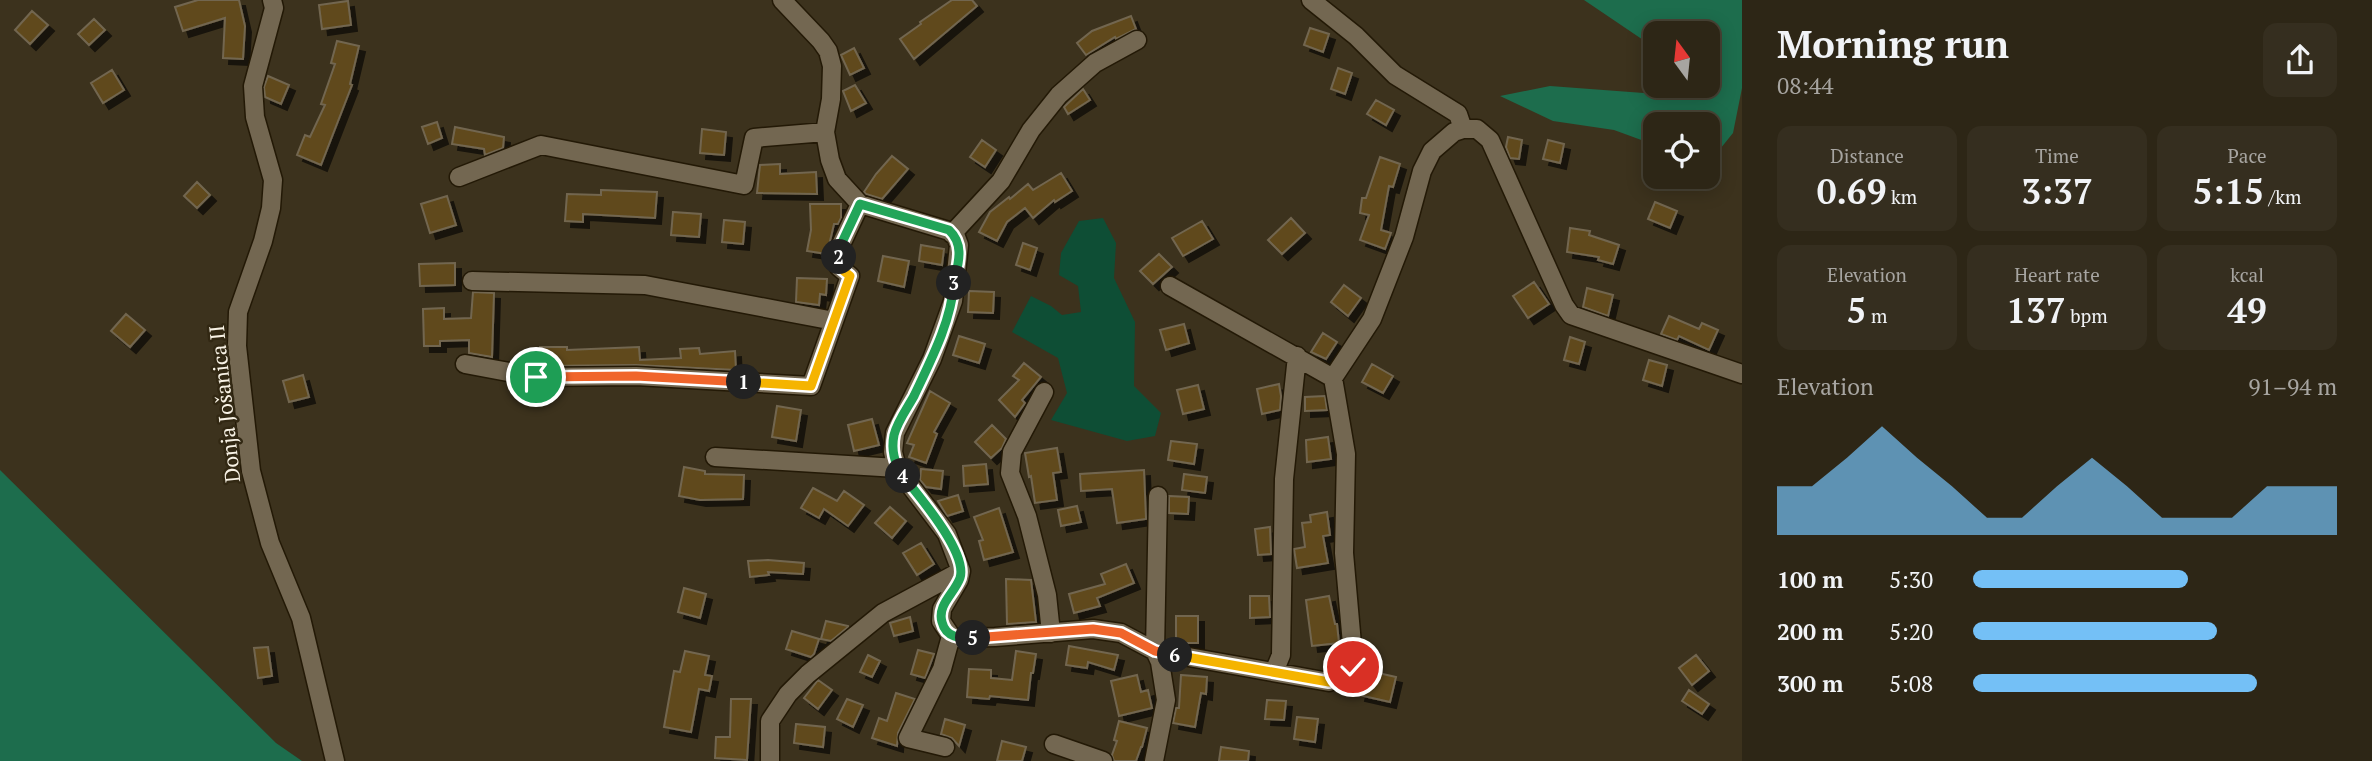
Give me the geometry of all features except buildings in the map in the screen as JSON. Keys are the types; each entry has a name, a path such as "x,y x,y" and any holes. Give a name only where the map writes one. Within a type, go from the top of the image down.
{"street":[{"name":"Donja Jošanica II","path":"272,0 274,8 253,86 255,117 273,180 271,208 263,241 238,312 237,346 251,471 270,543 301,618 335,761"},
{"path":"782,0 828,51 832,66 831,99 825,132 837,179 860,204 945,230 959,245 953,301 932,359 895,433 893,452 897,468 947,534 961,571 959,580 942,609 941,621 951,636 956,638 995,638 1093,629 1121,633 1155,651 1329,682 1344,676 1353,667 1344,553 1346,454 1333,378 1372,319 1404,236 1422,171 1432,150 1454,132 1477,129 1490,140 1570,315 1742,374"},
{"path":"1311,0 1356,36 1395,75 1458,114 1463,129"},
{"path":"945,230 1001,181 1031,130 1059,95 1095,63 1138,40"},
{"path":"459,177 541,145 744,185 754,138 825,132"},
{"path":"465,364 536,377 636,376 811,386 850,276 839,267 838,251 860,204"},
{"path":"472,281 645,285 834,321"},
{"path":"1170,286 1333,378"},
{"path":"1275,672 1281,655 1284,479 1297,356"},
{"path":"1044,392 1013,452 1010,473 1027,516 1047,595 1051,633"},
{"path":"715,457 897,468"},
{"path":"1154,761 1166,700 1160,662 1155,651 1158,496"},
{"path":"771,761 770,722 788,694 808,674 883,613 961,571"},
{"path":"946,747 908,738 942,669 951,636"},
{"path":"1054,744 1103,761"}],"green space":[{"path":"1584,0 1742,0 1742,88 1733,133 1720,149 1720,112 1643,112 1643,141 1614,130 1553,121 1500,96 1550,86 1643,93 1643,98 1720,98 1720,21 1643,21 1643,40"},
{"path":"1103,218 1116,243 1114,278 1135,322 1134,386 1161,413 1155,436 1127,441 1051,420 1067,393 1058,358 1012,332 1031,296 1062,315 1081,312 1078,286 1059,275 1061,253 1079,221"},
{"path":"0,470 276,743 302,761 0,761"}],"route":[{"path":"536,377 636,376 811,386 850,276 839,267 838,251 860,204 949,230 959,245 953,301 932,359 895,433 893,452 897,468 947,534 961,571 959,580 942,609 941,621 951,636 995,638 1093,629 1121,633 1155,651 1329,682 1344,676 1353,667"}]}
